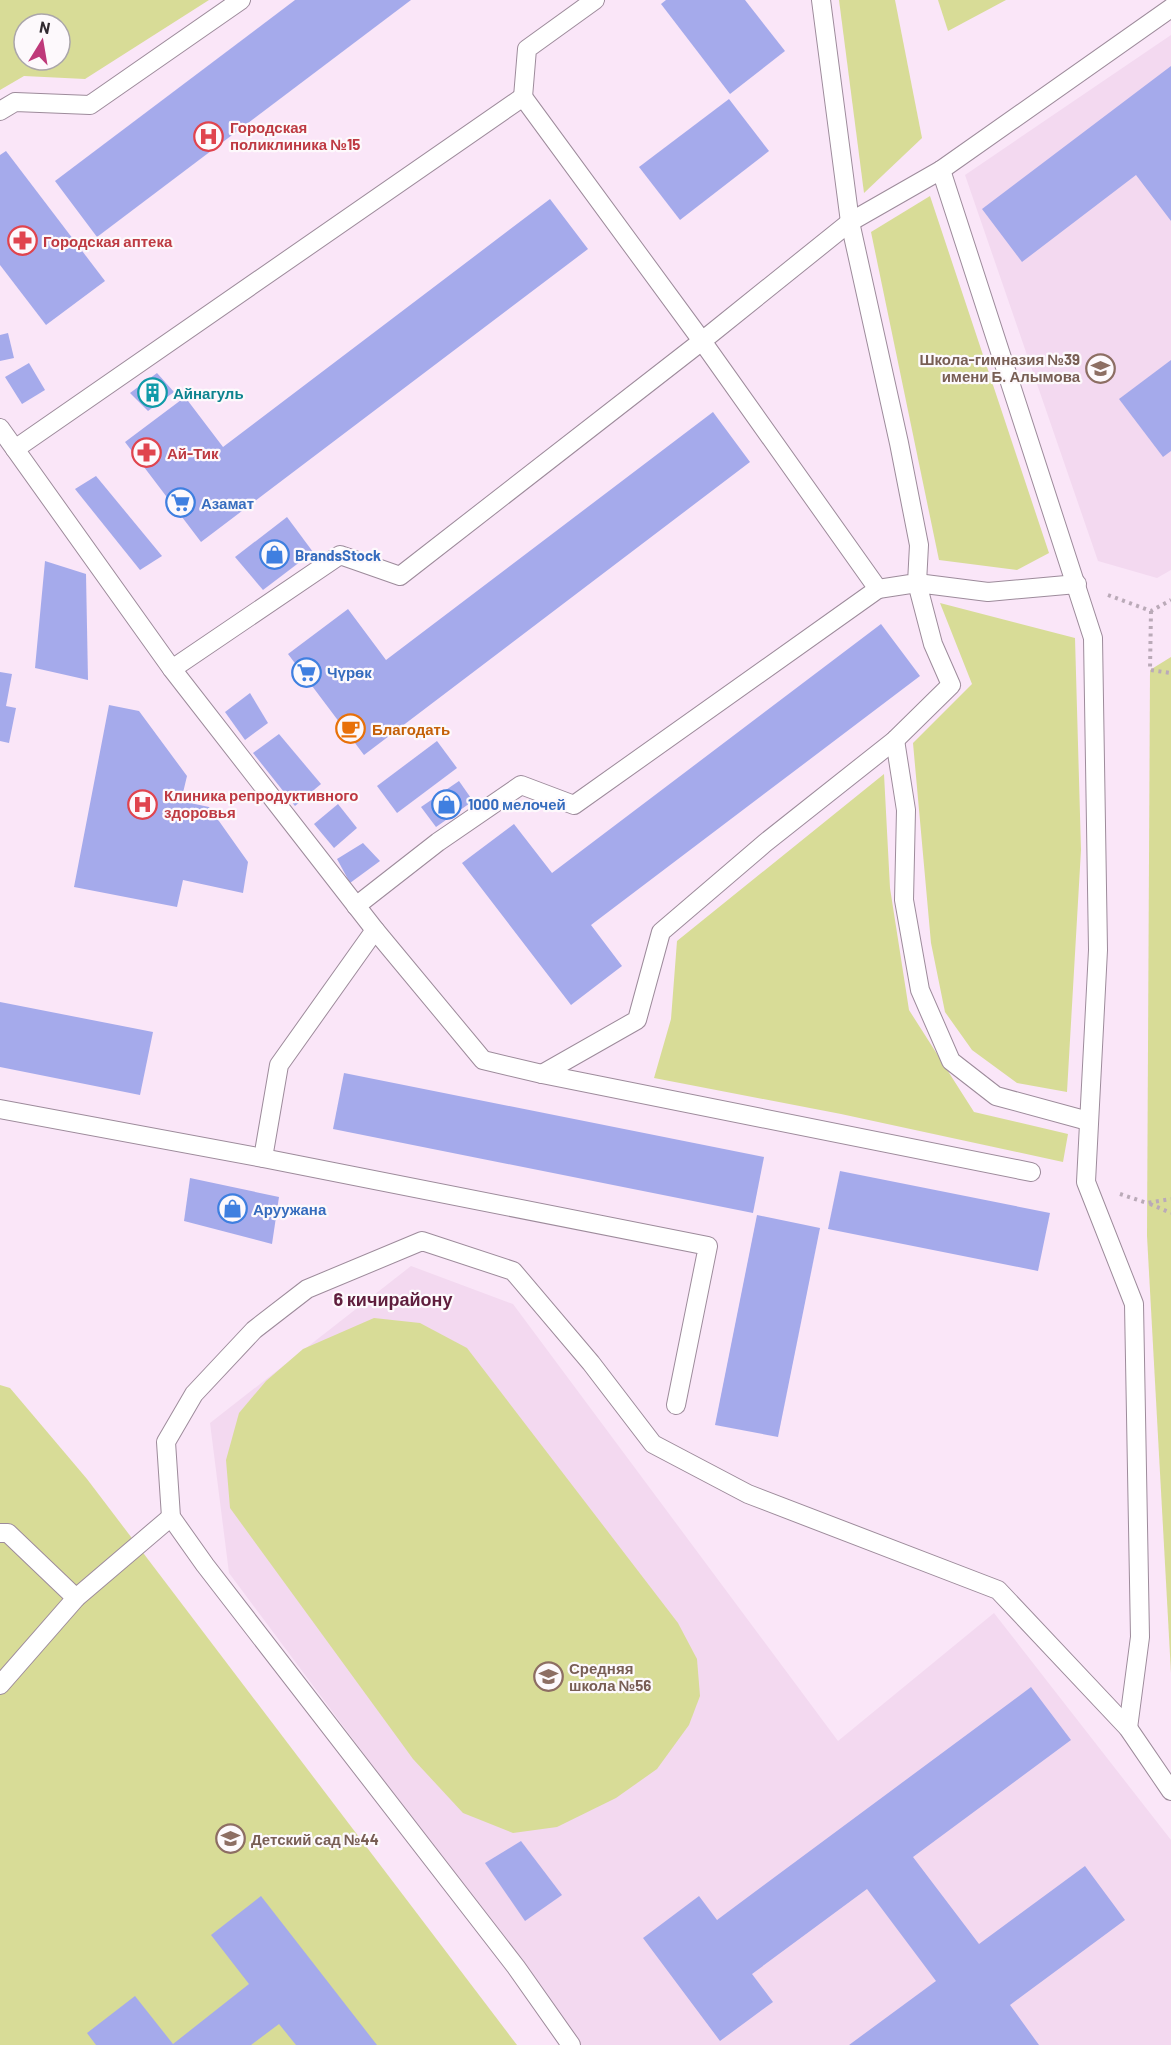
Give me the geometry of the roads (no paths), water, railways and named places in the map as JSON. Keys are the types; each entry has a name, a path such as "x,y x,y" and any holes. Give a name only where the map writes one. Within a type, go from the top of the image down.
{"lane":[{"path":"0,111 15,102 90,105 241,0"},
{"path":"594,0 527,49 523,97 702,341 878,589"},
{"path":"542,1074 637,1020 661,932 765,843 896,740 951,685 933,644 917,583 919,545 850,222 821,0"},
{"path":"172,669 340,555 400,576 702,341 850,222 941,170 1171,8"},
{"path":"15,449 523,97"},
{"path":"941,170 1093,638 1098,950 1086,1182 1134,1304 1140,1637 1128,1728"},
{"path":"0,428 172,669 375,930 483,1060 542,1074 1031,1172"},
{"path":"356,906 438,842 522,785 574,805 878,589 917,583 988,592 1077,584"},
{"path":"896,740 906,810 904,900 920,990 951,1062 996,1096 1088,1121"},
{"path":"263,1158 279,1065 375,930"},
{"path":"0,1109 263,1158 708,1246 676,1405"},
{"path":"571,2045 516,1967 171,1517 166,1442 194,1394 254,1330 307,1288 422,1241 513,1271 591,1363 653,1444 748,1494 998,1590 1128,1728 1171,1791"},
{"path":"0,1685 76,1598 171,1517"},
{"path":"0,1533 8,1533 76,1598"}],"place":[{"name":"Городская поликлиника №15","path":"209,136"},
{"name":"Городская аптека","path":"22,241"},
{"name":"Школа-гимназия №39 имени Б. Алымова","path":"1101,368"},
{"name":"Айнагуль","path":"152,393"},
{"name":"Ай-Тик","path":"146,453"},
{"name":"Азамат","path":"180,503"},
{"name":"BrandsStock","path":"274,555"},
{"name":"Чүрөк","path":"306,672"},
{"name":"Благодать","path":"351,729"},
{"name":"Клиника репродуктивного здоровья","path":"143,804"},
{"name":"1000 мелочей","path":"447,804"},
{"name":"Аруужана","path":"232,1209"},
{"name":"Средняя школа №56","path":"548,1677"},
{"name":"Детский сад №44","path":"230,1839"}],"district":[{"name":"6 кичирайону","path":"393,1299"}]}
